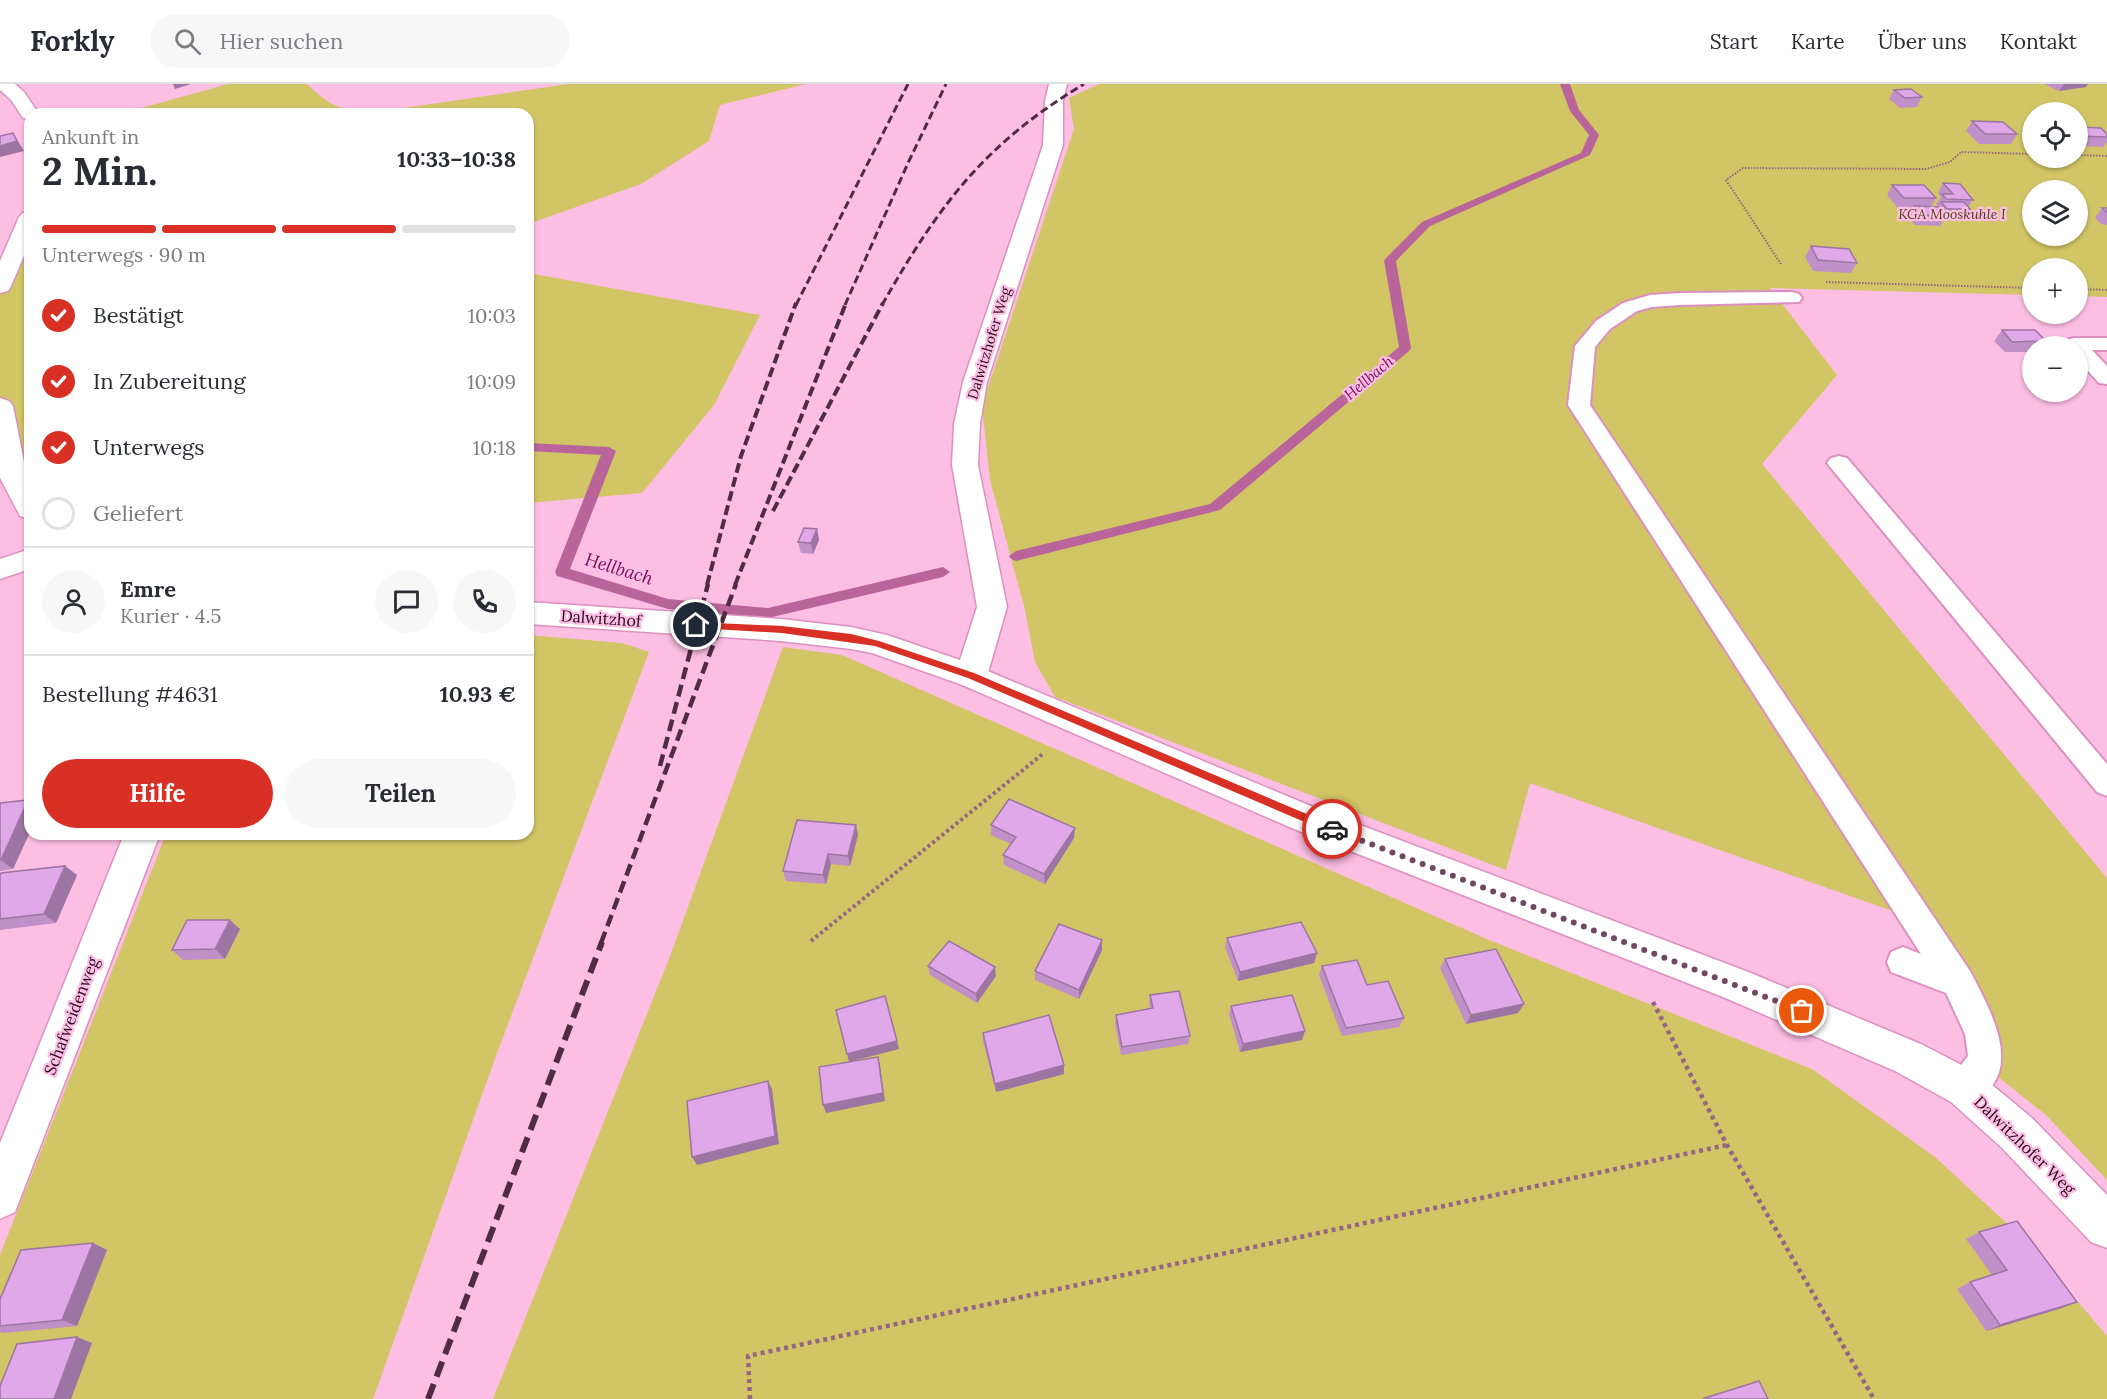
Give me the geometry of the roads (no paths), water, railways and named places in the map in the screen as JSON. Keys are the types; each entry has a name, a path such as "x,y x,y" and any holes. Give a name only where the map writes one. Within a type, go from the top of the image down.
{"street":[{"path":"4,84 18,96 26,108"},
{"name":"Dalwitzhofer Weg","path":"971,676 992,607 965,465 967,423 975,382 1053,145 1054,101 1058,84"},
{"path":"0,286 24,231"},
{"path":"0,406 13,477 24,498"},
{"path":"0,569 24,561"},
{"name":"Dalwitzhof","path":"534,613 782,630"},
{"name":"Dalwitzhofer Weg","path":"782,630 876,643 971,676 1306,819 1823,1019 1909,1058 1965,1088 2017,1133 2107,1226"},
{"name":"Schafweidenweg","path":"0,1197 140,840"}],"lane":[{"path":"1792,298 1680,299 1650,301 1629,308 1602,325 1585,346 1579,405 1958,981 1975,1015 1983,1045 1983,1065 1965,1088"},
{"path":"2088,344 2107,344"},
{"path":"2088,358 2107,378"},
{"path":"1839,463 2107,784"},
{"path":"1903,962 1958,981"}],"waterway":[{"name":"Hellbach","path":"1016,556 1215,507 1405,348 1390,260 1426,224 1585,155 1594,135 1575,111 1565,84"},
{"name":"Hellbach","path":"534,447 609,451 562,572 668,604 768,613 943,572"}],"railway":[{"path":"796,305 908,84"},
{"path":"845,305 946,84"},
{"path":"882,305 924,237 967,180 1018,130 1084,84"},
{"path":"707,585 741,456 796,303"},
{"path":"735,585 846,303"},
{"path":"773,511 883,303"},
{"path":"660,766 708,584"},
{"path":"601,943 736,584"},
{"path":"428,1399 602,942"}],"park label":[{"name":"KGA Mooskuhle I","path":"1952,214"}]}
